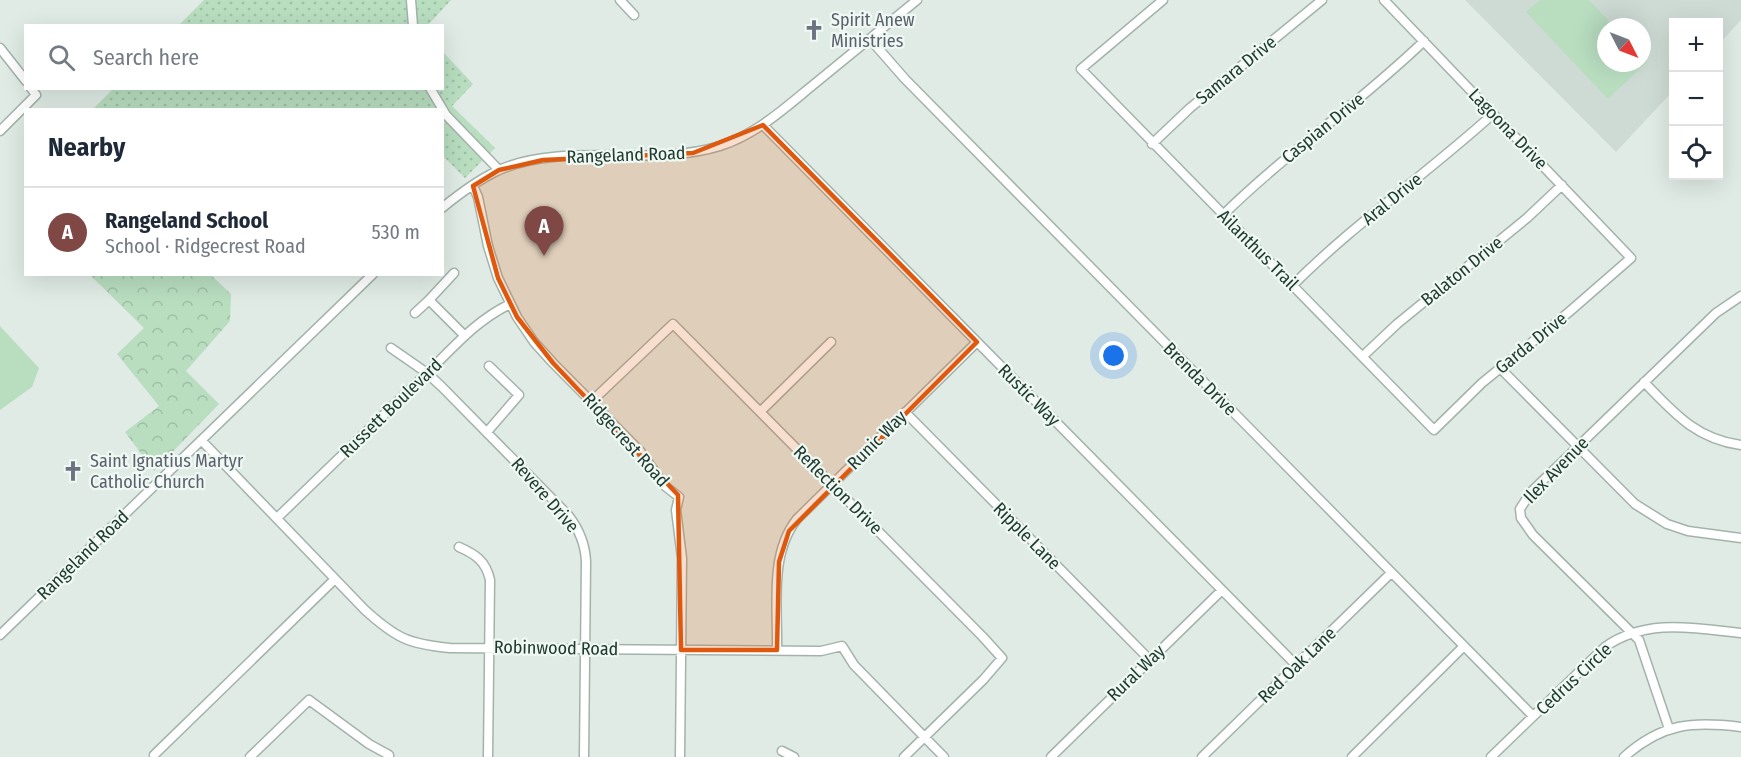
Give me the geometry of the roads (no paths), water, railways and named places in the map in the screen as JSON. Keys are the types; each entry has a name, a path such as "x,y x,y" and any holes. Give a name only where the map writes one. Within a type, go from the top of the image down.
{"street":[{"path":"411,0 413,24"},
{"path":"620,0 634,15"},
{"name":"Rangeland Road","path":"444,207 499,170 528,162 560,157 653,157 693,153 732,141 763,125 917,0"},
{"name":"Ailanthus Trail","path":"1163,0 1081,69 1434,430"},
{"name":"Samara Drive","path":"1152,144 1197,102 1322,0"},
{"name":"Lagoona Drive","path":"1384,0 1631,258"},
{"name":"Brenda Drive","path":"870,39 905,79 1533,716"},
{"name":"Caspian Drive","path":"1223,214 1267,174 1394,70 1424,41"},
{"path":"0,48 24,78"},
{"path":"0,131 36,95 33,90"},
{"path":"431,90 441,108"},
{"path":"444,111 499,170"},
{"name":"Aral Drive","path":"1293,285 1330,250 1456,148 1493,114"},
{"name":"Rustic Way","path":"763,125 1296,665"},
{"name":"Balaton Drive","path":"1363,357 1397,324 1527,218 1562,185"},
{"name":"Ridgecrest Road","path":"473,186 478,197 488,246 498,278 510,304 534,342 640,451 665,486 679,497 676,510 682,558 680,757"},
{"name":"Garda Drive","path":"1434,430 1466,397 1631,258"},
{"path":"415,313 454,273"},
{"name":"Rangeland Road","path":"0,635 371,276"},
{"name":"Ilex Avenue","path":"1669,729 1640,640 1533,535 1521,518 1520,509 1526,498 1644,382 1716,313 1741,296"},
{"path":"429,300 464,335"},
{"name":"Russett Boulevard","path":"277,519 464,335 486,317 510,304"},
{"name":"Reflection Drive","path":"592,401 673,324 761,411 1002,658 983,680 924,737"},
{"path":"761,411 831,342"},
{"name":"Runic Way","path":"777,650 778,572 782,546 792,525 977,342"},
{"name":"Revere Drive","path":"391,348 427,373 568,515 580,533 586,561 584,757"},
{"path":"487,432 519,395 489,366"},
{"path":"1500,368 1623,493 1655,518 1688,531 1741,538"},
{"path":"1644,382 1674,412 1700,433 1741,445"},
{"name":"Ripple Lane","path":"905,412 1150,660"},
{"name":"Robinwood Road","path":"202,441 335,579 385,628 400,638 427,646 489,648 821,651 842,646 854,665 944,757"},
{"path":"459,547 477,557 487,569 490,586 488,757"},
{"name":"Red Oak Lane","path":"1202,757 1391,573"},
{"path":"154,755 335,579"},
{"name":"Rural Way","path":"1051,757 1222,590"},
{"name":"Cedrus Circle","path":"1491,757 1617,638 1661,626 1741,633"},
{"path":"1352,757 1464,646"},
{"path":"250,757 309,700 389,757"},
{"path":"1624,757 1642,742 1669,729 1697,723 1741,727"},
{"path":"904,757 924,737"},
{"path":"782,751 794,757"}],"place":[{"name":"Spirit Anew Ministries","path":"814,30"},
{"name":"Rangeland School","path":"544,256"},
{"name":"Saint Ignatius Martyr Catholic Church","path":"73,471"}]}
